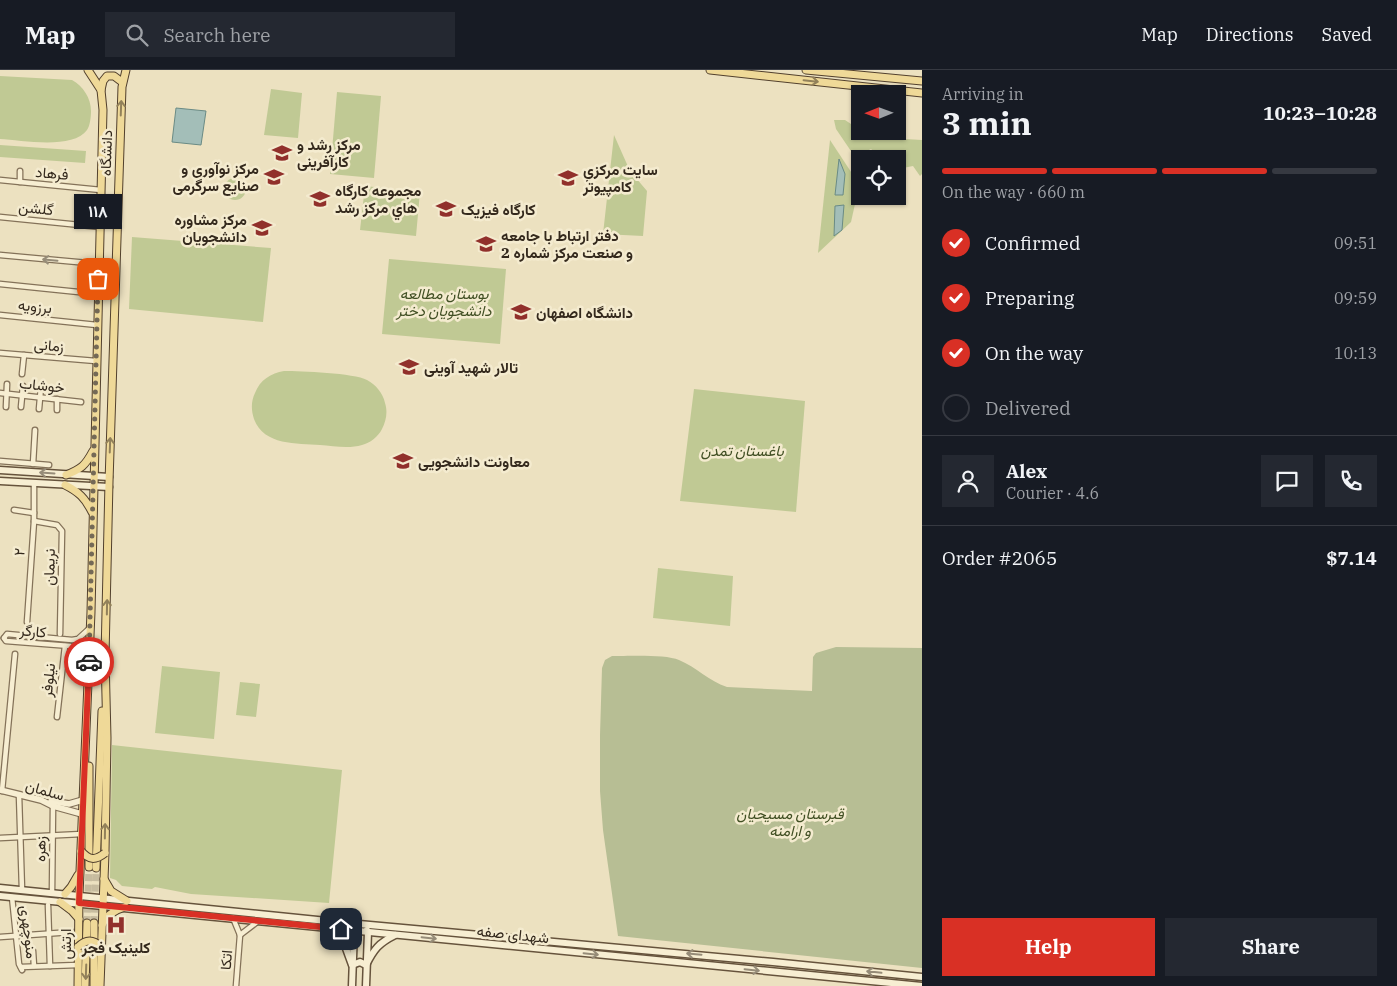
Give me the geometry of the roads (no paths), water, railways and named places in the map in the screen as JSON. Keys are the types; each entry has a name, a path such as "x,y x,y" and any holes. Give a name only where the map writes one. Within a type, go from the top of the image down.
{"main road":[{"name":"دانشگاه","path":"88,70 101,90 103,110 93,487"},
{"name":"دانشگاه","path":"102,901 105,852 109,487 122,82 126,70"},
{"path":"710,70 922,93"},
{"path":"807,70 922,82"},
{"path":"101,90 103,81 107,76 114,76 122,82"},
{"path":"66,475 79,470 86,464 94,451"},
{"path":"0,470 110,477"},
{"path":"0,481 109,487"},
{"path":"65,485 79,492 93,515"},
{"path":"73,898 80,870 82,834 89,661 93,487"},
{"path":"89,661 92,868 106,656"},
{"path":"81,851 86,857 93,858 99,857 105,852"},
{"path":"73,898 76,879 80,870"},
{"path":"101,928 107,916 126,904 111,890 104,878"},
{"path":"0,888 52,893 90,904 102,901"},
{"path":"0,896 60,902 90,896 102,901"},
{"name":"ارتش","path":"73,898 78,919 78,986"},
{"path":"100,986 102,901"},
{"name":"شهدای صفه","path":"102,901 258,921 922,986"},
{"path":"60,902 72,911 78,919"},
{"name":"شهدای صفه","path":"126,904 362,924 922,977"},
{"path":"85,986 91,923 94,986"},
{"path":"352,986 354,930 362,924 368,932 366,986"},
{"path":"328,928 344,943 352,965"},
{"path":"366,965 373,952 382,942 397,935"},
{"path":"78,947 84,941 91,940 101,947"},
{"path":"732,958 732,968"},
{"path":"352,965 360,962 366,965"}],"street":[{"path":"20,171 20,182"},
{"name":"فرهاد","path":"0,180 101,190"},
{"name":"گلشن","path":"0,217 100,227"},
{"path":"0,255 99,264"},
{"path":"0,284 98,294"},
{"name":"برزویه","path":"0,315 97,325"},
{"name":"زمانی","path":"0,353 96,361"},
{"path":"22,374 24,355"},
{"path":"6,407 7,384"},
{"path":"21,407 23,386"},
{"path":"39,409 41,387"},
{"name":"خوشاب","path":"0,394 81,402"},
{"path":"57,410 58,399"},
{"path":"33,464 35,430"},
{"path":"0,460 49,465"},
{"name":"۲","path":"28,622 34,521 34,483"},
{"path":"14,510 34,513"},
{"name":"نریمان","path":"34,521 58,526 62,531 60,634"},
{"name":"کارگر","path":"89,661 77,648 6,641 4,638 6,634 72,640 78,639 90,628"},
{"name":"نیلوفر","path":"57,717 65,646"},
{"path":"1,791 15,654"},
{"name":"سلمان","path":"1,791 42,800 53,806 73,807 82,814"},
{"path":"19,795 22,890"},
{"path":"42,800 73,807 83,800"},
{"name":"زهره","path":"52,893 53,806"},
{"path":"0,838 82,834"},
{"name":"منوچهری","path":"12,897 22,969 34,966"},
{"path":"48,902 50,966"},
{"path":"233,918 240,935 258,921"},
{"path":"0,937 72,932"},
{"name":"اتکا","path":"236,986 240,935"},
{"path":"33,951 34,966 78,965"}],"water":[{"path":"176,108 206,111 201,145 172,142"},
{"path":"839,159 845,174 843,195 835,195"},
{"path":"844,205 842,230 834,236 835,206"}],"tunnel":[{"path":"87,923 89,867"},
{"path":"94,923 96,868"}],"place":[{"name":"مرکز رشد و کارآفرینی","path":"282,153"},
{"name":"مرکز نوآوری و صنایع سرگرمی","path":"274,177"},
{"name":"سايت مرکزي کامپيوتر","path":"568,178"},
{"name":"مجموعه کارگاه هاي مرکز رشد","path":"320,199"},
{"name":"کارگاه فیزیک","path":"446,209"},
{"name":"مرکز مشاوره دانشجویان","path":"262,228"},
{"name":"دفتر ارتباط با جامعه و صنعت مرکز شماره 2","path":"486,244"},
{"name":"۱۱۸","path":"98,279"},
{"name":"دانشگاه اصفهان","path":"521,312"},
{"name":"تالار شهید آوینی","path":"409,367"},
{"name":"معاونت دانشجویی","path":"403,461"},
{"name":"کلینیک فجر","path":"116,925"}],"park label":[{"name":"بوستان مطالعه دانشجویان دختر","path":"444,302"},
{"name":"باغستان تمدن","path":"742,450"},
{"name":"قبرستان مسیحیان و ارامنه","path":"790,822"}]}
